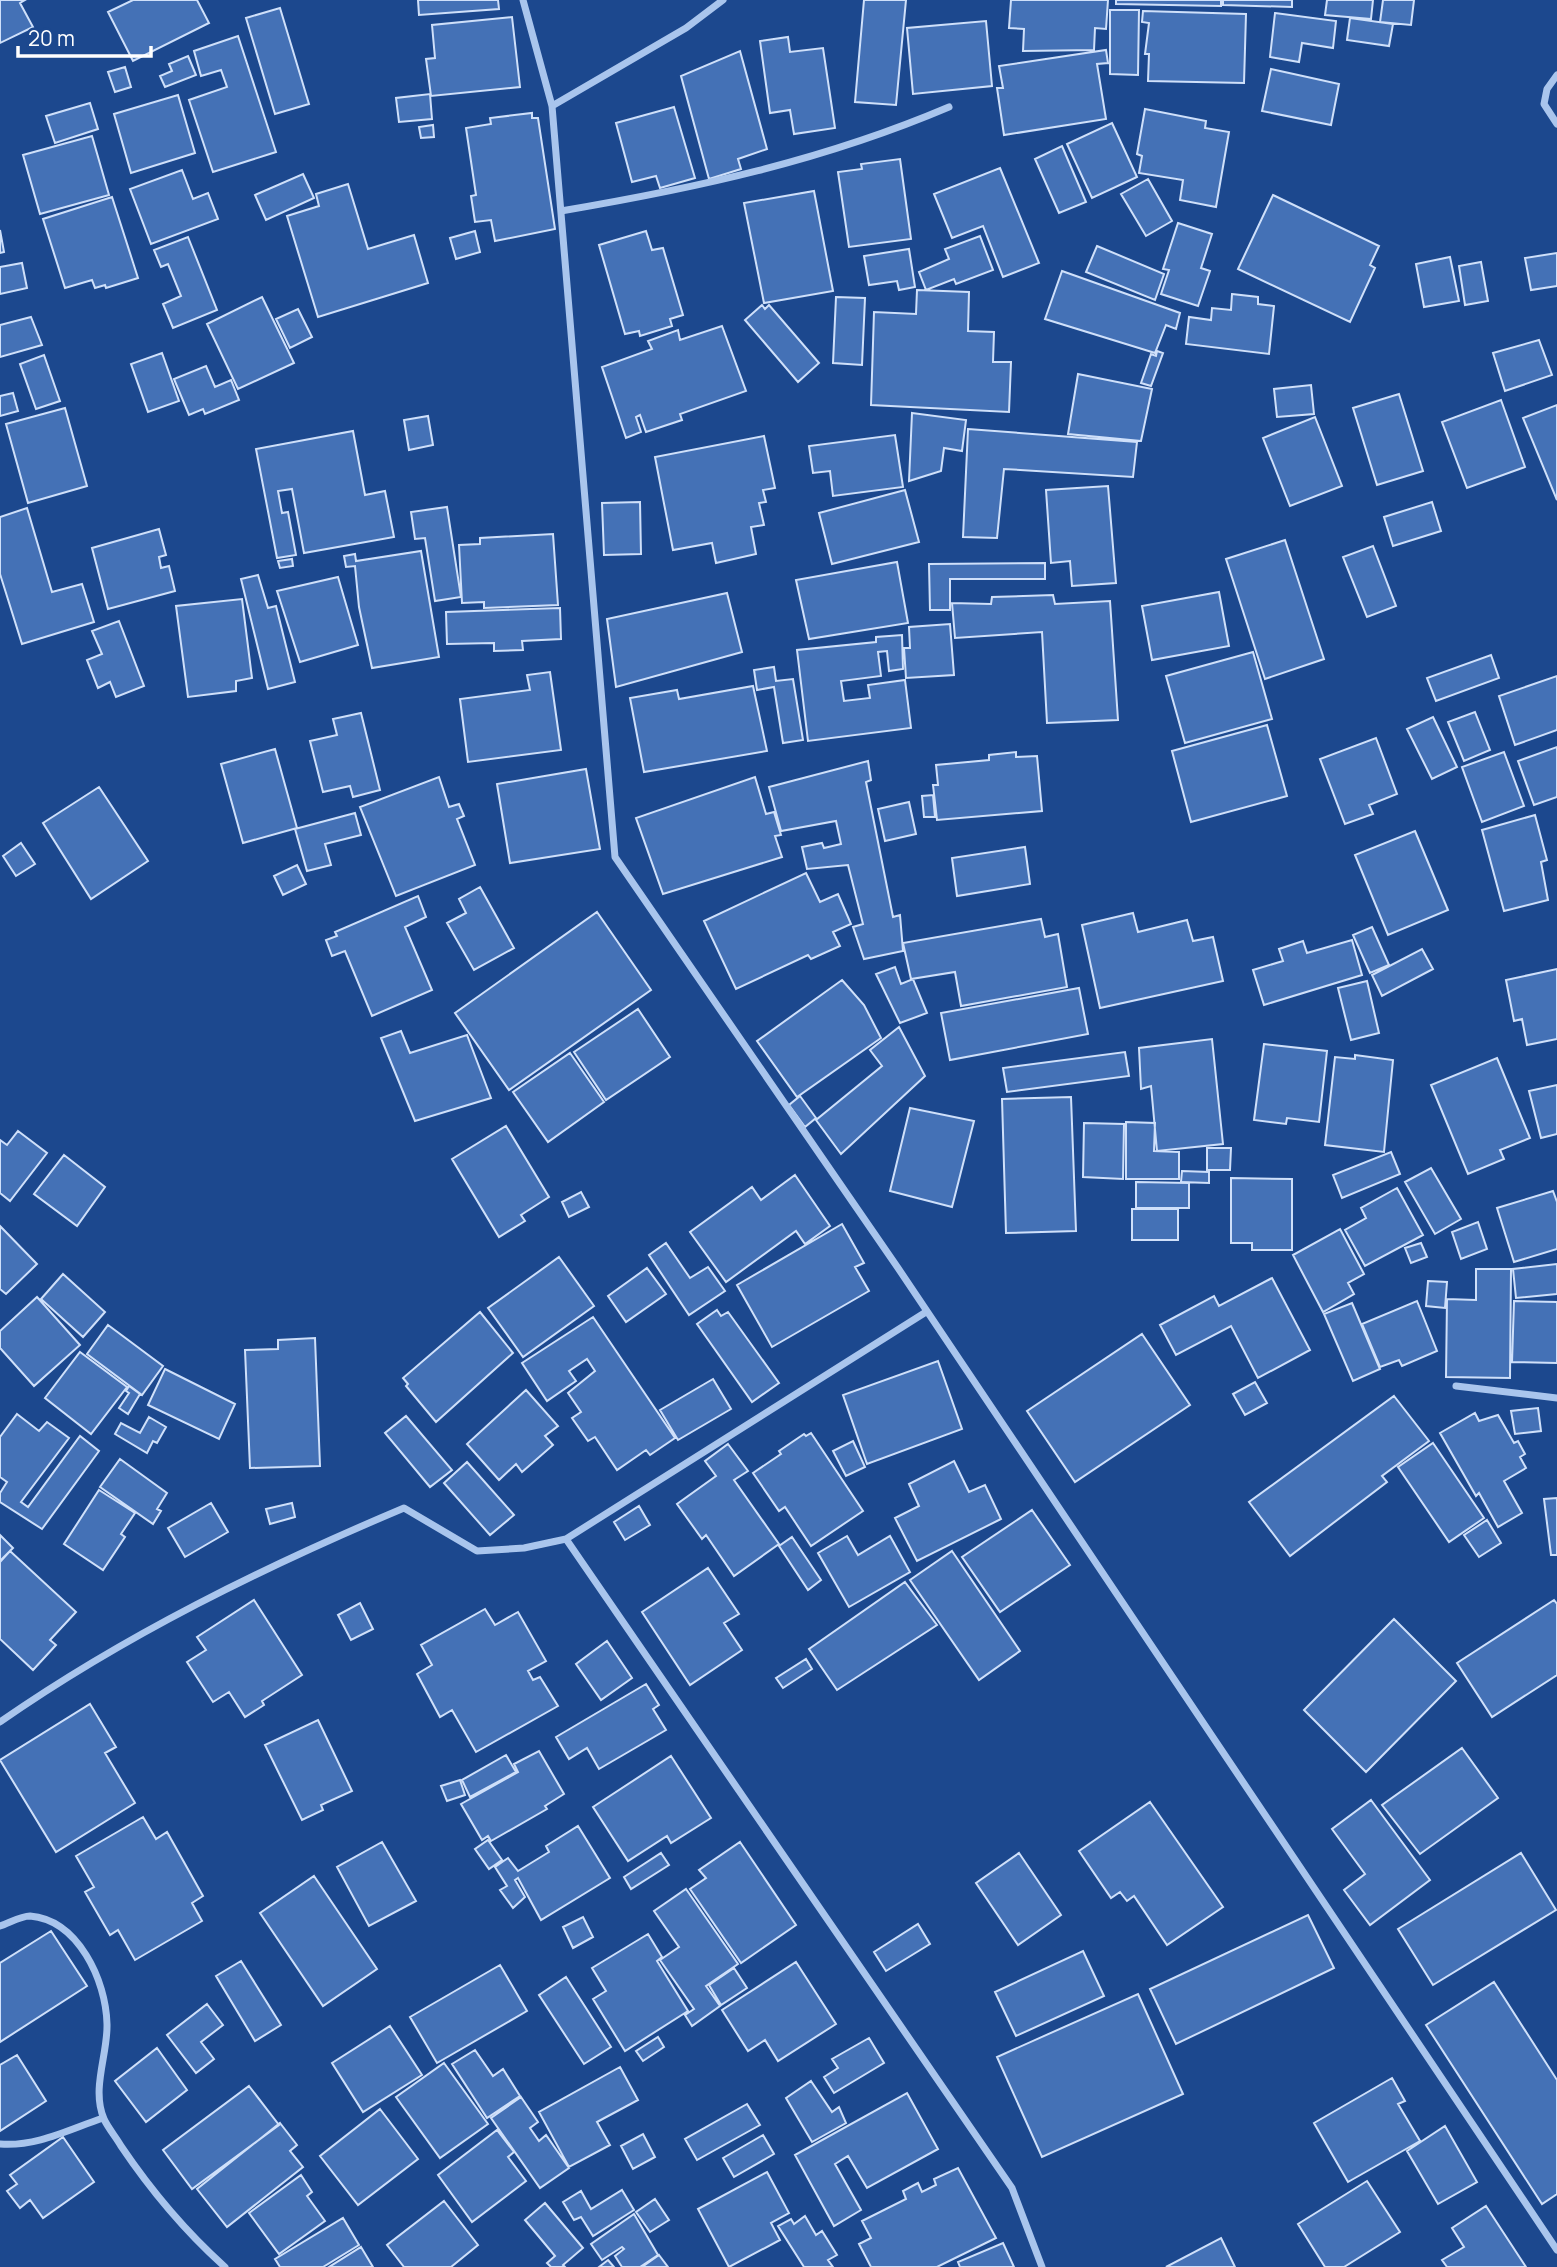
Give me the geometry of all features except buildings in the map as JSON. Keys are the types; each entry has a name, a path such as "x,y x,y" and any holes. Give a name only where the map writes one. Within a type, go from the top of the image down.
{"street":[{"path":"523,0 552,106 615,856 926,1312 1557,2250"},
{"path":"552,106 686,28 723,0"},
{"path":"1557,75 1547,89 1544,104 1557,124"},
{"path":"561,211 685,190 843,149 949,107"},
{"path":"0,1722 133,1638 327,1541 404,1508 477,1551 524,1548 566,1539 926,1312"},
{"path":"1455,1386 1557,1398"},
{"path":"566,1539 1012,2188 1042,2267"},
{"path":"0,1926 28,1916 57,1923 79,1941 98,1980 108,2024 100,2074 103,2118 142,2175 225,2267"},
{"path":"0,2144 23,2144 46,2139 103,2118"}]}
